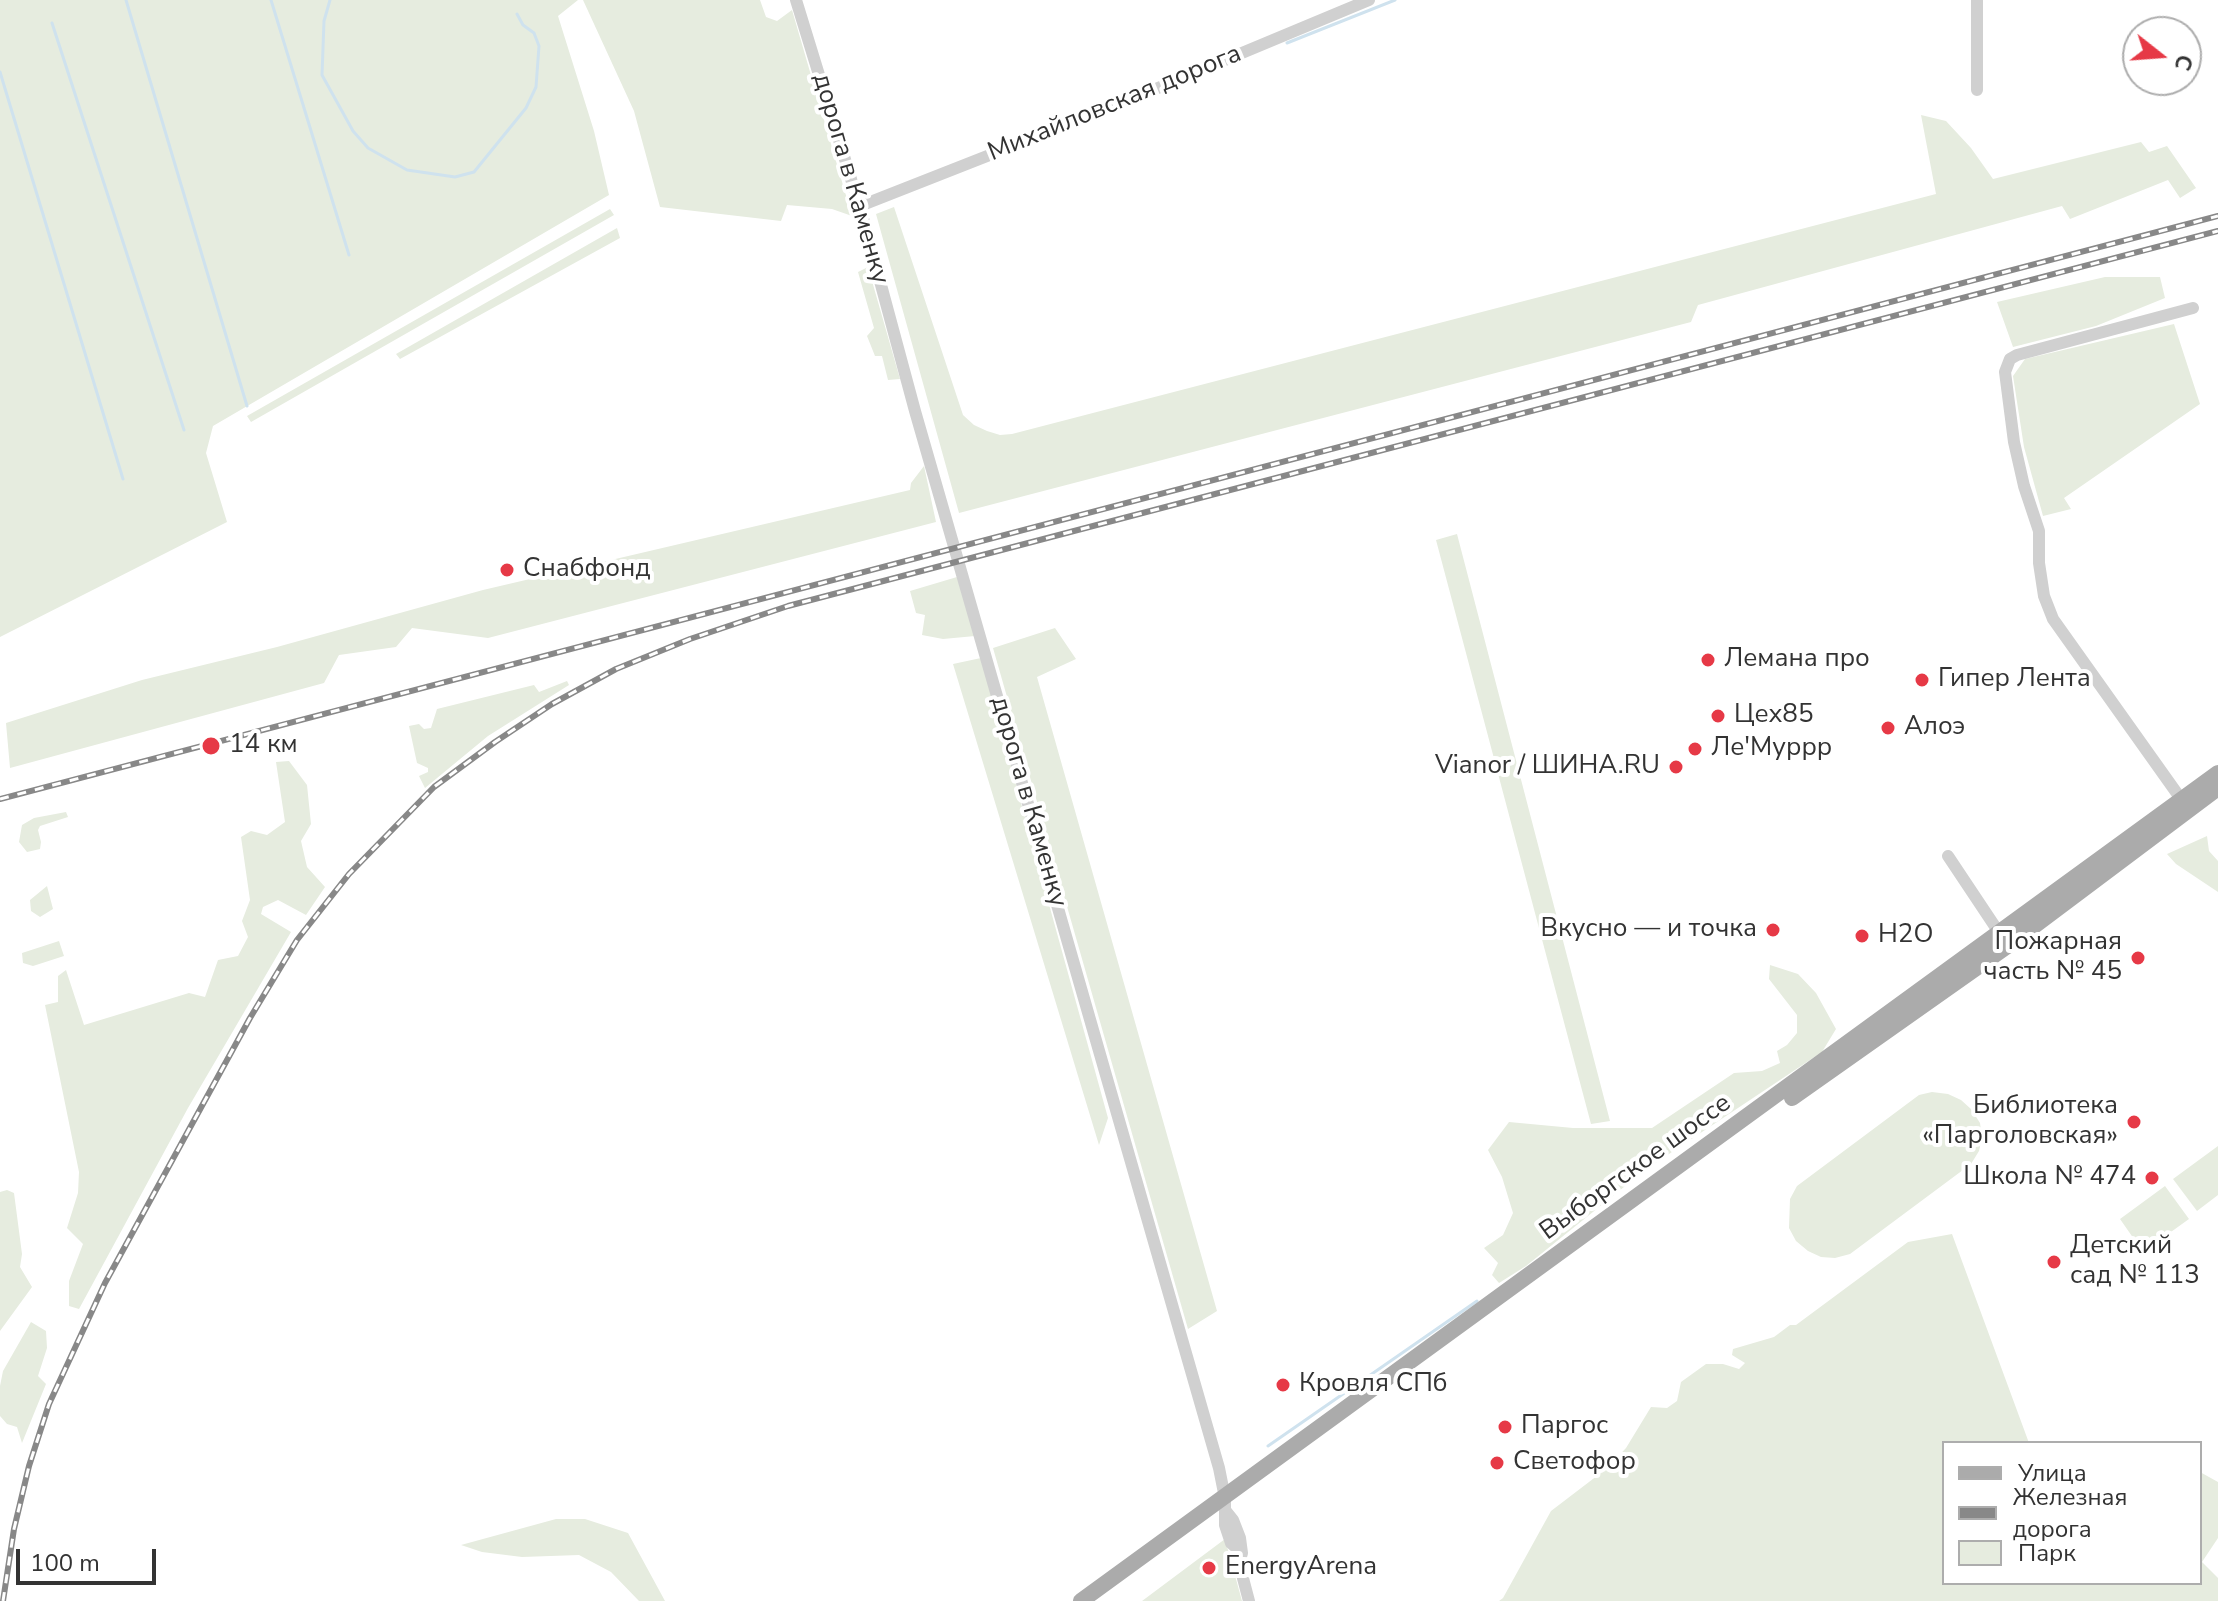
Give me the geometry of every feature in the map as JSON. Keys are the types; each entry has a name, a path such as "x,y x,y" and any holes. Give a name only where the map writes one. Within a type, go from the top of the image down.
{"main road":[{"name":"Выборгское шоссе","path":"2003,940 2218,773"},
{"name":"Выборгское шоссе","path":"1081,1601 1225,1504 1700,1164 2003,940 2218,788"},
{"name":"Выборгское шоссе","path":"1099,1601 1225,1504"}],"street":[{"name":"дорога в Каменку","path":"796,0 860,206 915,411 1219,1468 1225,1525 1231,1543 1242,1553 1239,1563 1249,1601"},
{"name":"Михайловская дорога","path":"860,206 1122,103 1369,0"},
{"path":"1977,0 1977,90"},
{"path":"2181,799 2053,619 2044,596 2039,563 2039,531 2014,442 2005,372 2010,359 2017,355 2193,308"},
{"path":"1948,856 2003,940"}],"green space":[{"path":"0,0 578,0 558,16 594,131 609,195 213,426 206,453 227,522 0,637"},
{"path":"583,0 760,0 766,17 777,21 792,10 852,216 832,209 787,205 781,221 660,207 634,111"},
{"path":"1921,115 1946,121 1971,148 1993,179 2141,142 2149,152 2167,146 2196,188 2180,198 2168,180 2070,219 2062,206 1698,305 1691,322 959,513 876,214 894,207 963,415 987,431 1000,435 1012,434 1936,194"},
{"path":"610,209 614,215 251,422 247,416"},
{"path":"617,228 620,238 400,359 396,354"},
{"path":"868,267 900,379 888,380 882,356 875,356 867,336 874,328 858,272"},
{"path":"2105,277 2160,277 2165,298 2096,326 2013,347 1997,302"},
{"path":"2174,324 2200,404 2064,498 2071,509 2043,516 2024,447 2013,376 2025,359"},
{"path":"924,466 936,522 488,638 412,628 396,647 339,655 324,683 10,768 6,723 142,680 277,647 483,590 910,490 911,483"},
{"path":"1457,534 1610,1121 1591,1124 1436,540"},
{"path":"957,577 975,636 943,639 922,635 925,615 916,613 910,591"},
{"path":"1055,628 1076,659 1037,677 1217,1311 1188,1329 993,648"},
{"path":"981,658 1108,1118 1099,1145 953,664"},
{"path":"567,681 569,685 488,736 425,788 419,776 428,772 428,768 417,763 409,726 419,724 424,729 431,728 437,709 534,685 539,692"},
{"path":"289,761 307,785 311,824 301,841 307,867 325,887 306,915 278,900 263,907 261,914 291,932 188,1108 79,1309 69,1306 69,1281 83,1244 67,1228 78,1193 79,1172 45,1005 58,1002 58,976 66,970 84,1025 189,993 205,997 218,960 238,956 248,937 242,921 250,900 241,837 251,831 267,835 285,822 276,762"},
{"path":"66,812 68,817 40,826 40,849 27,852 19,842 22,825 34,818"},
{"path":"2207,836 2209,851 2218,861 2218,892 2176,864 2167,854"},
{"path":"47,886 53,909 40,917 31,911 30,900"},
{"path":"59,941 64,956 33,966 23,963 22,953"},
{"path":"1770,965 1798,974 1816,993 1836,1029 1822,1052 1645,1170 1526,1266 1499,1283 1492,1275 1498,1263 1484,1248 1503,1235 1513,1213 1502,1177 1488,1150 1509,1122 1573,1128 1652,1128 1734,1073 1762,1071 1780,1063 1777,1051 1797,1033 1797,1015 1769,979"},
{"path":"1932,1092 1961,1100 1980,1123 1982,1138 1971,1164 1850,1254 1835,1258 1821,1257 1796,1241 1789,1228 1790,1199 1797,1186 1919,1095"},
{"path":"2218,1146 2218,1195 2197,1211 2173,1179"},
{"path":"2165,1186 2189,1219 2143,1252 2120,1219"},
{"path":"7,1190 14,1193 22,1254 20,1267 32,1287 0,1331 0,1192"},
{"path":"1952,1234 2028,1441 1942,1441 1942,1585 2202,1585 2202,1562 2218,1578 2218,1601 1499,1601 1551,1511 1606,1469 1626,1448 1651,1407 1667,1408 1677,1401 1681,1382 1706,1364 1723,1364 1739,1369 1745,1363 1732,1355 1733,1349 1774,1337 1790,1325 1796,1325 1908,1242"},
{"path":"31,1322 46,1331 47,1348 38,1376 46,1384 22,1443 17,1427 7,1424 0,1416 0,1386 3,1371"},
{"path":"2202,1473 2218,1482 2218,1538 2202,1562"},
{"path":"556,1519 585,1519 628,1533 665,1601 639,1601 611,1572 579,1555 522,1557 482,1552 461,1545"},
{"name":"EnergyArena","path":"1225,1539 1242,1601 1142,1601"}],"waterway":[{"path":"126,0 247,406"},
{"path":"271,0 349,255"},
{"path":"330,0 324,21 322,75 353,131 368,148 407,170 455,177 474,172 526,108 536,87 539,46 534,33 523,25 517,14"},
{"path":"1287,43 1395,0"},
{"path":"52,23 184,430"},
{"path":"0,72 123,479"},
{"path":"1268,1446 1477,1301"}],"railway":[{"path":"0,799 2218,216"},
{"path":"3,1601 14,1529 29,1466 49,1404 105,1283 250,1018 297,940 349,874 434,787 552,704 616,669 690,639 788,606 2218,231"}],"place":[{"name":"Снабфонд","path":"507,570"},
{"name":"Лемана про","path":"1708,660"},
{"name":"Гипер Лента","path":"1922,680"},
{"name":"Цех85","path":"1718,716"},
{"name":"Алоэ","path":"1888,728"},
{"name":"14 км","path":"211,746"},
{"name":"Ле'Муррр","path":"1695,749"},
{"name":"Vianor / ШИНА.RU","path":"1676,767"},
{"name":"Вкусно — и точка","path":"1773,930"},
{"name":"H2O","path":"1862,936"},
{"name":"Пожарная часть № 45","path":"2138,958"},
{"name":"Библиотека «Парголовская»","path":"2134,1122"},
{"name":"Школа № 474","path":"2152,1178"},
{"name":"Детский сад № 113","path":"2054,1262"},
{"name":"Кровля СПб","path":"1283,1385"},
{"name":"Паргос","path":"1505,1427"},
{"name":"Светофор","path":"1497,1463"},
{"name":"EnergyArena","path":"1209,1568"}]}
